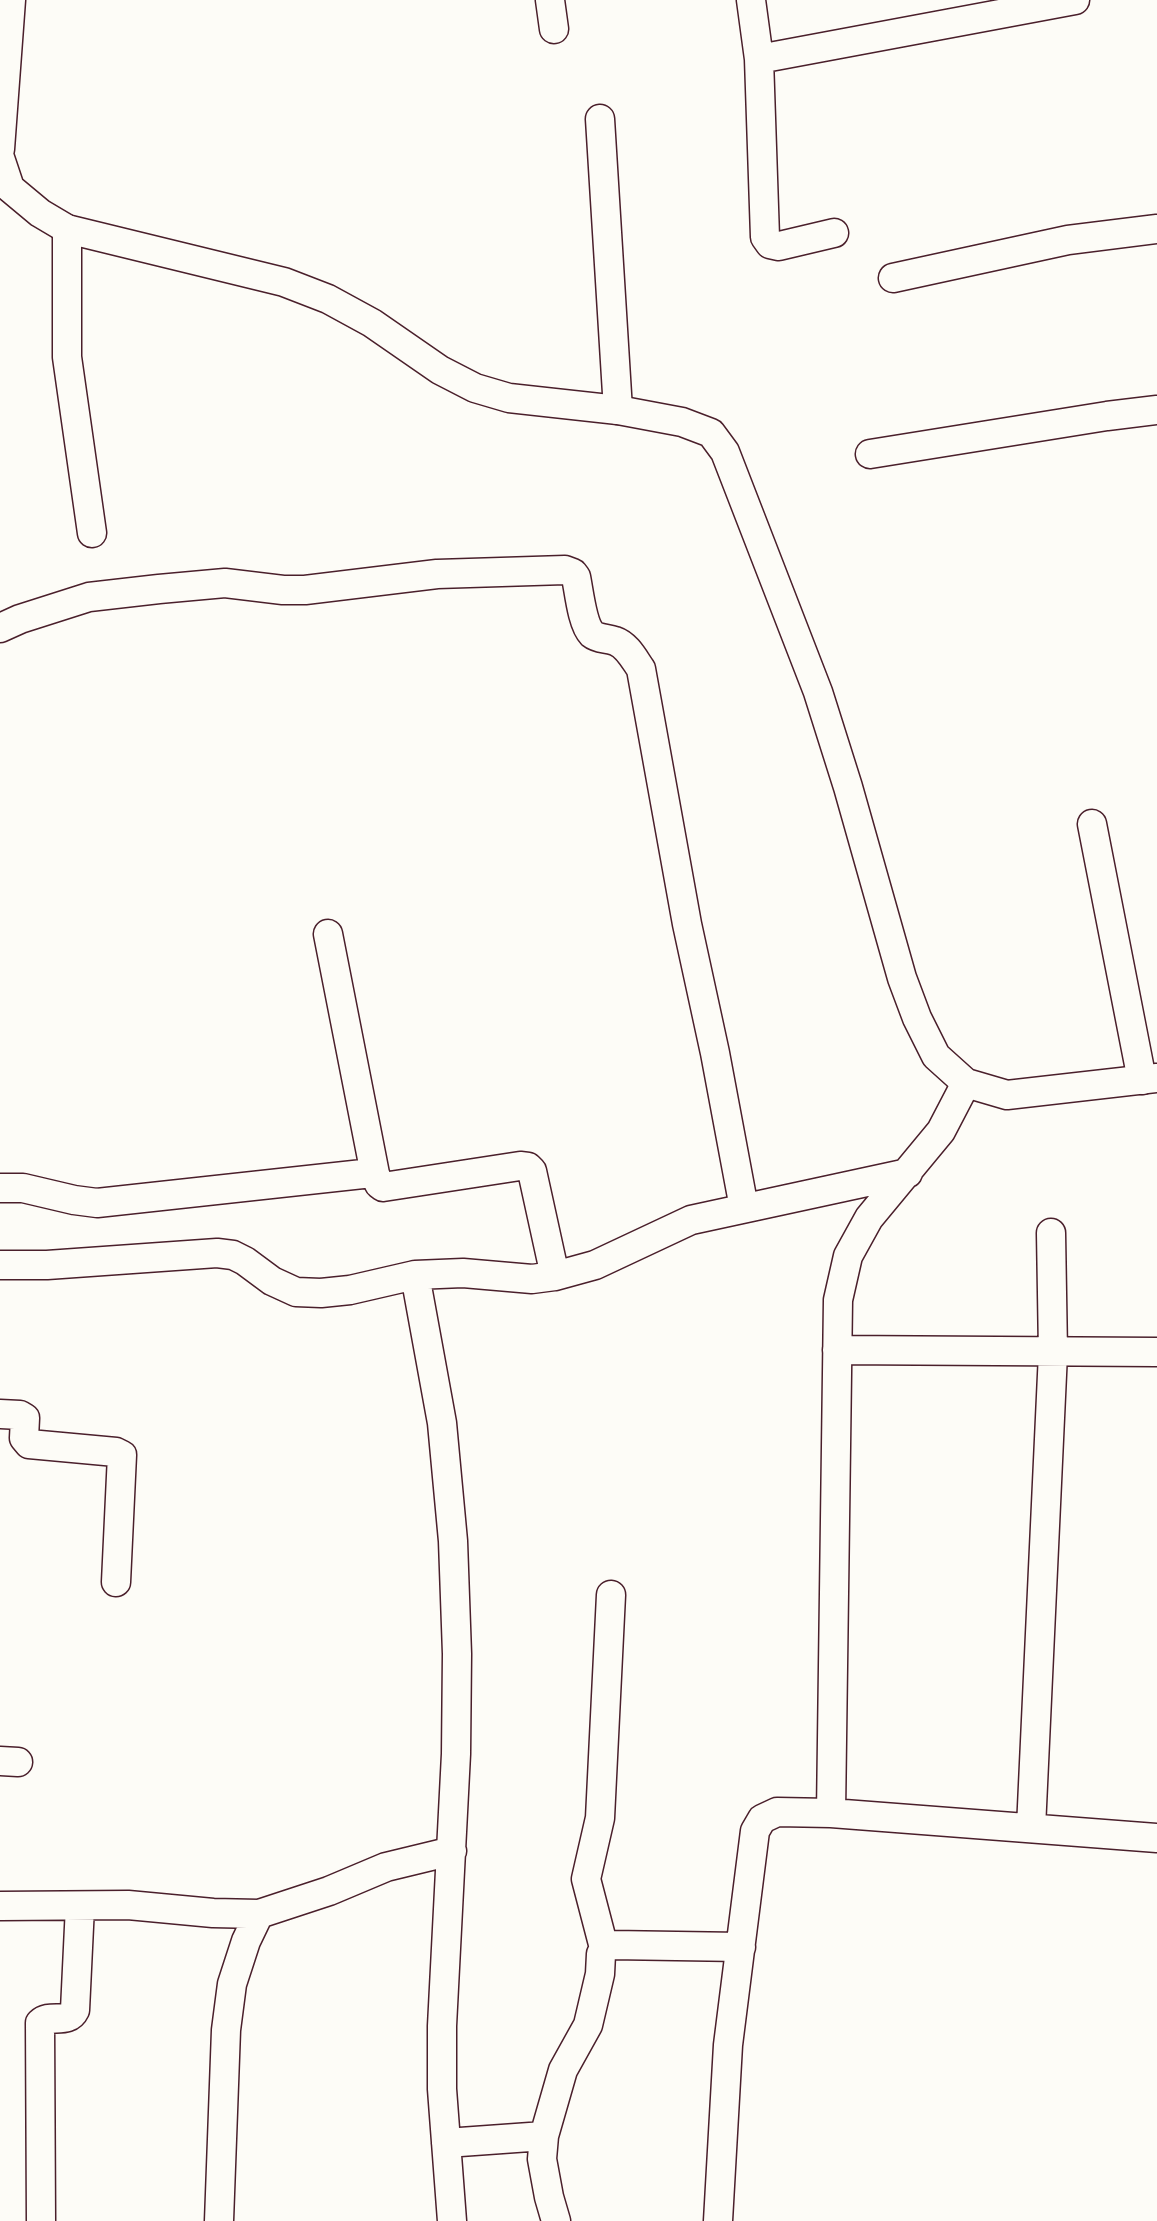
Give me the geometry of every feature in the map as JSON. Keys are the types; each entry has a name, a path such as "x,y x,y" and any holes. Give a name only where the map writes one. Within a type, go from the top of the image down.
{"street":[{"path":"0,149 10,0"},
{"path":"550,0 554,30"},
{"path":"751,0 758,59 765,237 770,244 779,246 834,233"},
{"path":"758,59 1076,0"},
{"path":"600,119 618,410"},
{"path":"0,158 5,193 67,229 293,285 328,299 372,323 440,370 475,388 509,398 618,410 689,425 711,433 725,452 818,692 848,787 902,978 917,1018 936,1056 966,1083 1008,1095 1150,1079 1092,824"},
{"path":"67,229 67,357 74,418 92,533"},
{"path":"893,278 1068,240 1157,229"},
{"path":"870,454 1107,416 1157,410"},
{"path":"0,628 20,619 89,597 216,584 246,584 283,590 305,590 437,574 565,570 573,573 576,577 586,622 591,632 597,637 617,641 628,650 641,669 687,924 715,1053 744,1208"},
{"path":"328,934 375,1174 379,1184 383,1187 520,1166 528,1167 532,1172 555,1276"},
{"path":"831,1813 838,1300 848,1256 869,1218 941,1131 966,1083"},
{"path":"0,1265 47,1265 217,1254 239,1258 272,1281 296,1292 321,1294 350,1290 415,1276 463,1273 532,1279 555,1276 595,1265 691,1220 908,1173"},
{"path":"0,1188 23,1188 74,1200 97,1202 375,1174"},
{"path":"1031,1828 1053,1353 1051,1233"},
{"path":"415,1276 442,1423 453,1540 457,1654 456,1754 442,2026 442,2089 452,2221"},
{"path":"837,1350 1053,1353 1157,1352"},
{"path":"0,1414 20,1415 25,1418 24,1438 28,1444 116,1452 122,1455 116,1582"},
{"path":"556,2221 542,2159 544,2136 563,2070 588,2024 598,1983 601,1954 604,1948 586,1879 600,1818 611,1595"},
{"path":"718,2221 728,2045 755,1831 762,1819 777,1812 831,1813 1157,1838"},
{"path":"0,1906 128,1905 213,1913 259,1914 329,1891 386,1867 452,1852"},
{"path":"41,2221 40,2023 45,2019 67,2018 73,2015 75,2010 80,1906"},
{"path":"219,2221 226,2030 232,1984 246,1941 259,1914"},
{"path":"604,1948 612,1945 740,1947"},
{"path":"446,2143 544,2136"}]}
